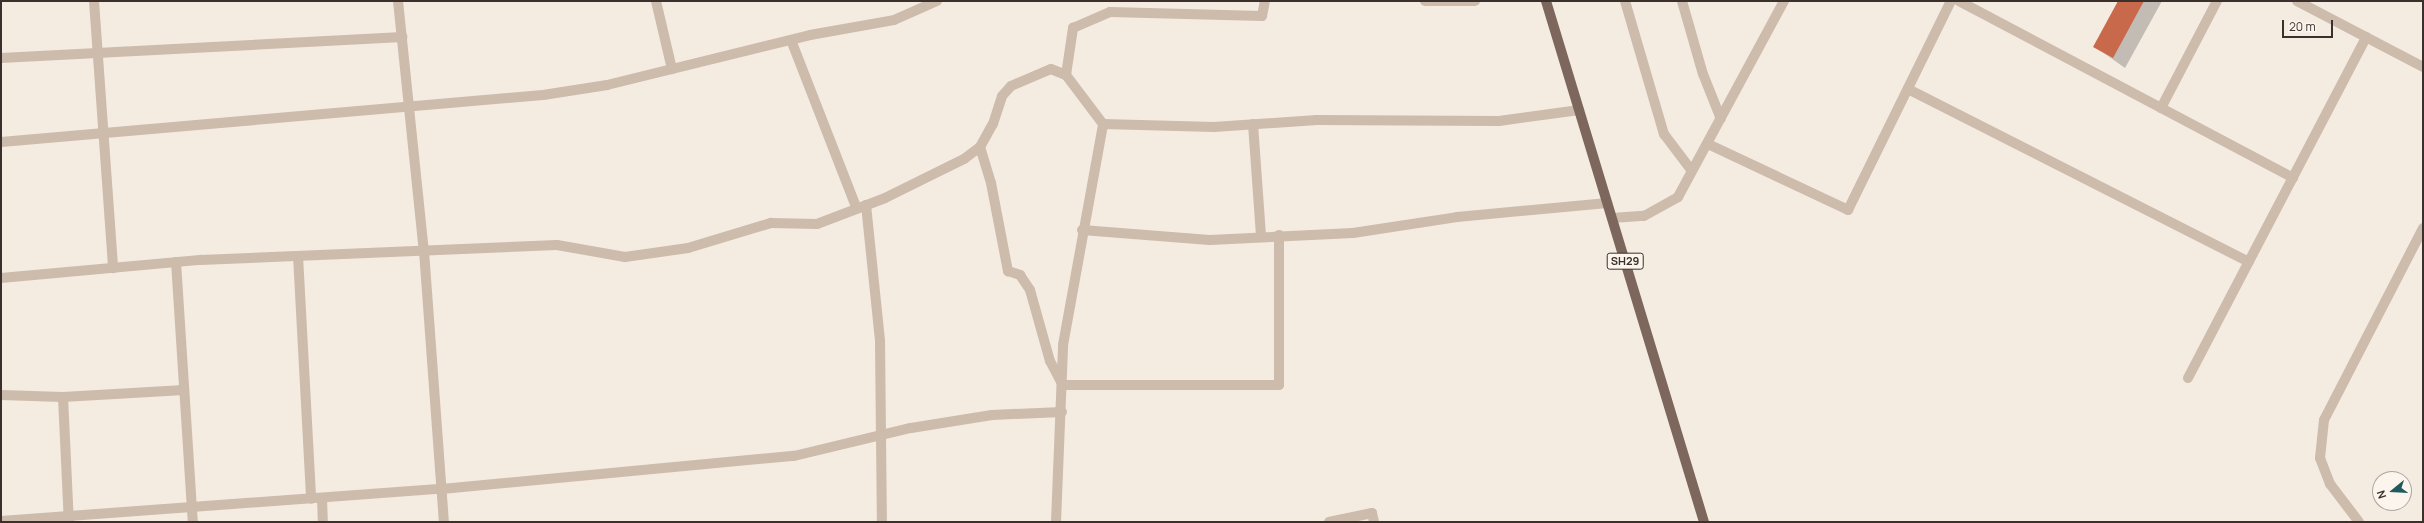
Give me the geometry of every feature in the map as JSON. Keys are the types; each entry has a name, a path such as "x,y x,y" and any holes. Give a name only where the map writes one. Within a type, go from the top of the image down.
{"main road":[{"name":"SH29","path":"1546,1 1704,522"}],"street":[{"path":"94,1 113,268"},
{"path":"398,1 424,251 444,522"},
{"path":"656,1 672,69"},
{"path":"1,142 103,136 409,109 544,95 607,85 791,40 894,20 937,1"},
{"path":"1066,75 1073,28 1110,12 1262,16 1265,1"},
{"path":"1425,1 1475,1"},
{"path":"1625,1 1664,134 1692,171"},
{"path":"1682,1 1703,74 1721,119"},
{"path":"1612,218 1644,216 1678,197 1784,1"},
{"path":"1708,144 1848,210 1951,1"},
{"path":"1959,1 2292,178"},
{"path":"2161,108 2217,1"},
{"path":"2297,1 2423,67"},
{"path":"1,58 402,37"},
{"path":"2188,378 2366,37"},
{"path":"791,40 861,207 880,341 883,435 882,522"},
{"path":"1,278 176,262 557,245 625,257 688,248 771,224 816,224 861,207 964,159 980,147 993,124 1002,96 1011,86 1051,70 1066,75 1103,124 1082,230 1063,345 1062,412 1056,522"},
{"path":"1908,89 2249,262"},
{"path":"1103,124 1253,124 1317,120 1499,121 1579,110"},
{"path":"1253,124 1261,236"},
{"path":"980,147 991,183 1008,271 1020,275 1030,290 1050,360 1063,385"},
{"path":"1082,230 1210,240 1279,235 1353,233 1457,217 1608,203"},
{"path":"2359,522 2330,484 2320,458 2324,420 2423,228"},
{"path":"1063,385 1279,385 1279,235"},
{"path":"298,256 316,499 323,522"},
{"path":"176,262 193,522"},
{"path":"1,395 63,397 184,390"},
{"path":"63,397 68,519"},
{"path":"1,521 68,519 192,508 442,490 794,456 883,435 992,415 1062,412"},
{"path":"1329,522 1372,513 1374,522"}],"building":[{"path":"2118,1 2144,1 2113,58 2093,47"}]}
